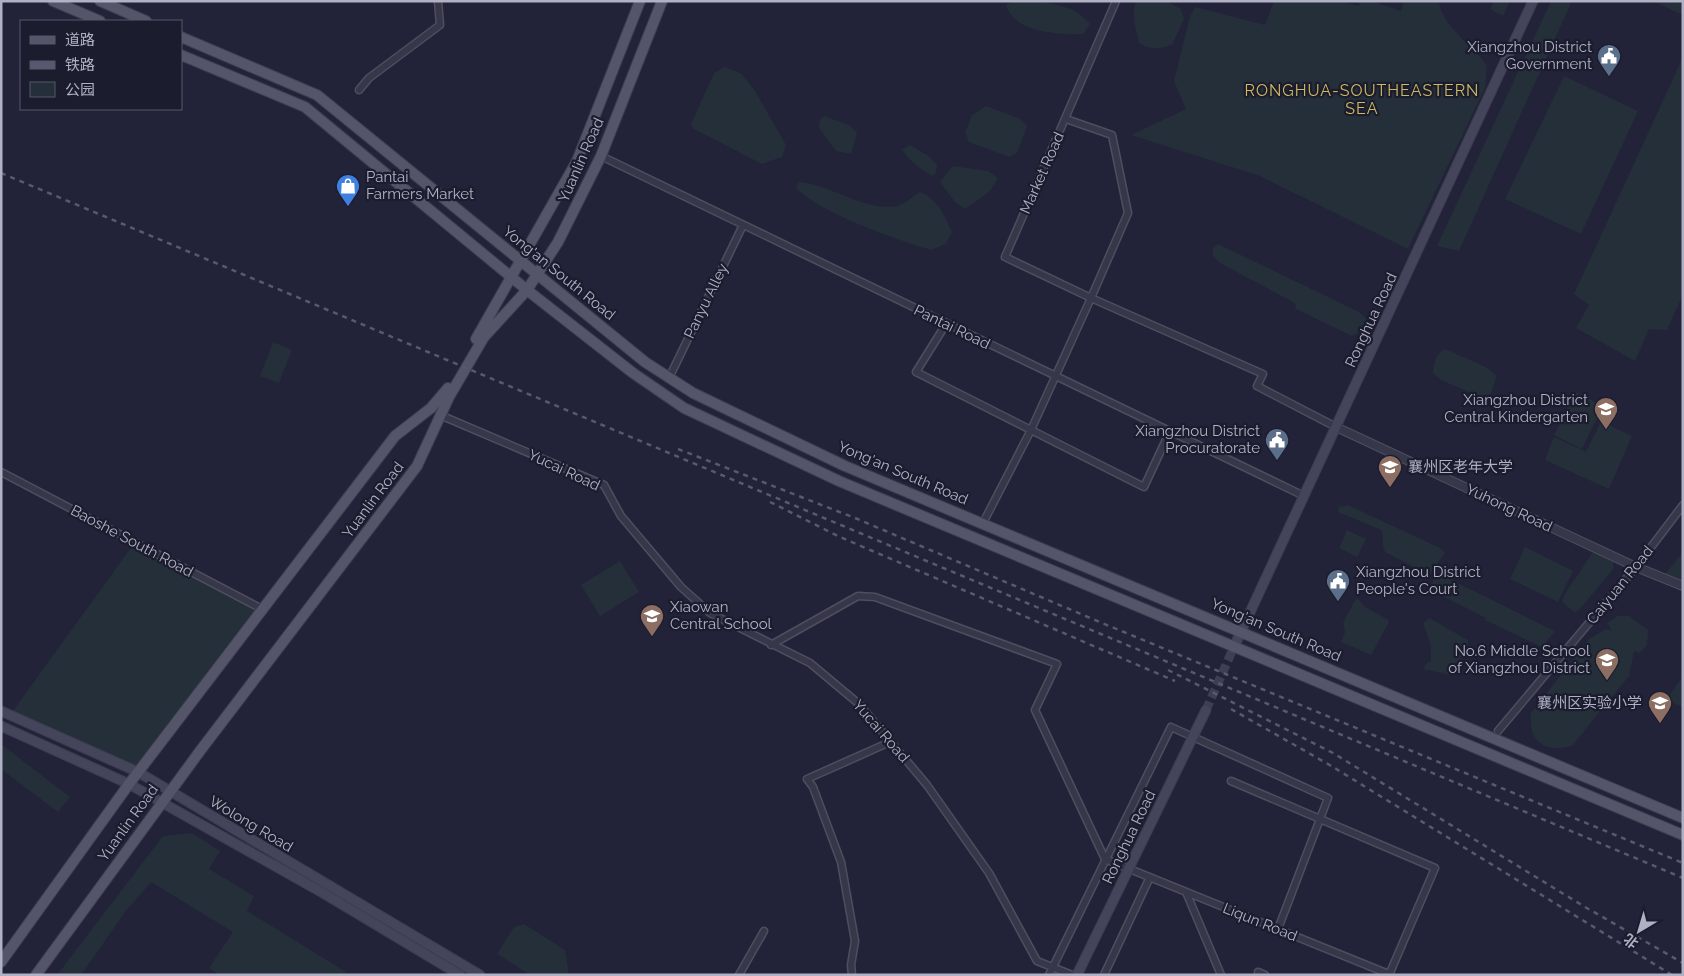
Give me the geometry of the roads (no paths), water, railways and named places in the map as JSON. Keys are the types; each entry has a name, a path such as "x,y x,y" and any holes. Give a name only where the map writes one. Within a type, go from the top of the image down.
{"main road":[{"path":"53,1 98,20"},
{"path":"100,1 144,20"},
{"name":"Yuanlin Road","path":"1,962 129,784 395,436 432,408 445,394 577,161 640,1"},
{"name":"Ronghua Road","path":"1234,647 1533,1"},
{"name":"Yuanlin Road","path":"36,975 170,791 418,466 440,415 484,337 527,290 558,242 601,156 662,2"},
{"name":"Yong'an South Road","path":"182,37 317,95 644,362 693,393 845,466 1242,631 1683,818"},
{"name":"Yong'an South Road","path":"182,55 305,107 527,290 633,373 684,408 839,482 1683,835"},
{"name":"Ronghua Road","path":"1077,975 1206,710"},
{"name":"Wolong Road","path":"1,711 138,772 480,975"},
{"name":"Wolong Road","path":"1,726 129,784 323,893 458,974"}],"street":[{"path":"358,90 369,78 440,25 438,1"},
{"name":"Market Road","path":"1091,298 1005,258 1116,1"},
{"path":"983,523 1056,377 1128,213 1112,135 1066,119"},
{"name":"Pantai Road","path":"601,156 1304,496"},
{"name":"Panyu Alley","path":"669,378 743,225"},
{"path":"1091,298 1263,374 1257,386 1336,427"},
{"path":"946,324 916,372 1144,487 1170,431"},
{"name":"Yucai Road","path":"440,415 604,485 621,516 681,587 710,613 810,663 860,704 927,785 989,873 1037,960 1072,975"},
{"name":"Yuhong Road","path":"1336,427 1636,567 1683,586"},
{"name":"Baoshe South Road","path":"1,472 262,609"},
{"name":"Caiyuan Road","path":"1498,732 1636,567 1683,505"},
{"path":"771,645 858,596 875,598 1058,664 1035,710 1105,859"},
{"path":"1049,975 1171,728 1328,798 1278,929"},
{"path":"852,975 851,965 855,941 841,862 813,787 807,779 890,742"},
{"path":"1231,781 1435,868 1390,975"},
{"name":"Liqun Road","path":"1105,859 1390,975"},
{"path":"1104,975 1150,877"},
{"path":"1186,892 1221,975"},
{"path":"740,975 764,932"}],"tunnel":[{"path":"1206,710 1233,649"}],"railway":[{"path":"1,173 1683,878"},
{"path":"678,449 855,518 1102,623 1683,863"},
{"path":"770,502 840,537 1175,681"},
{"path":"1168,670 1333,753 1585,907 1683,963"},
{"path":"1231,709 1328,764 1672,975"}],"place":[{"name":"Xiangzhou District Government","path":"1609,77"},
{"name":"Pantai Farmers Market","path":"348,207"},
{"name":"Xiangzhou District Central Kindergarten","path":"1606,430"},
{"name":"Xiangzhou District Procuratorate","path":"1277,461"},
{"name":"襄州区老年大学","path":"1390,488"},
{"name":"Xiangzhou District People's Court","path":"1338,602"},
{"name":"Xiaowan Central School","path":"652,637"},
{"name":"No.6 Middle School of Xiangzhou District","path":"1607,681"},
{"name":"襄州区实验小学","path":"1660,724"}],"district":[{"name":"RONGHUA-SOUTHEASTERN SEA","path":"1362,99"}]}
